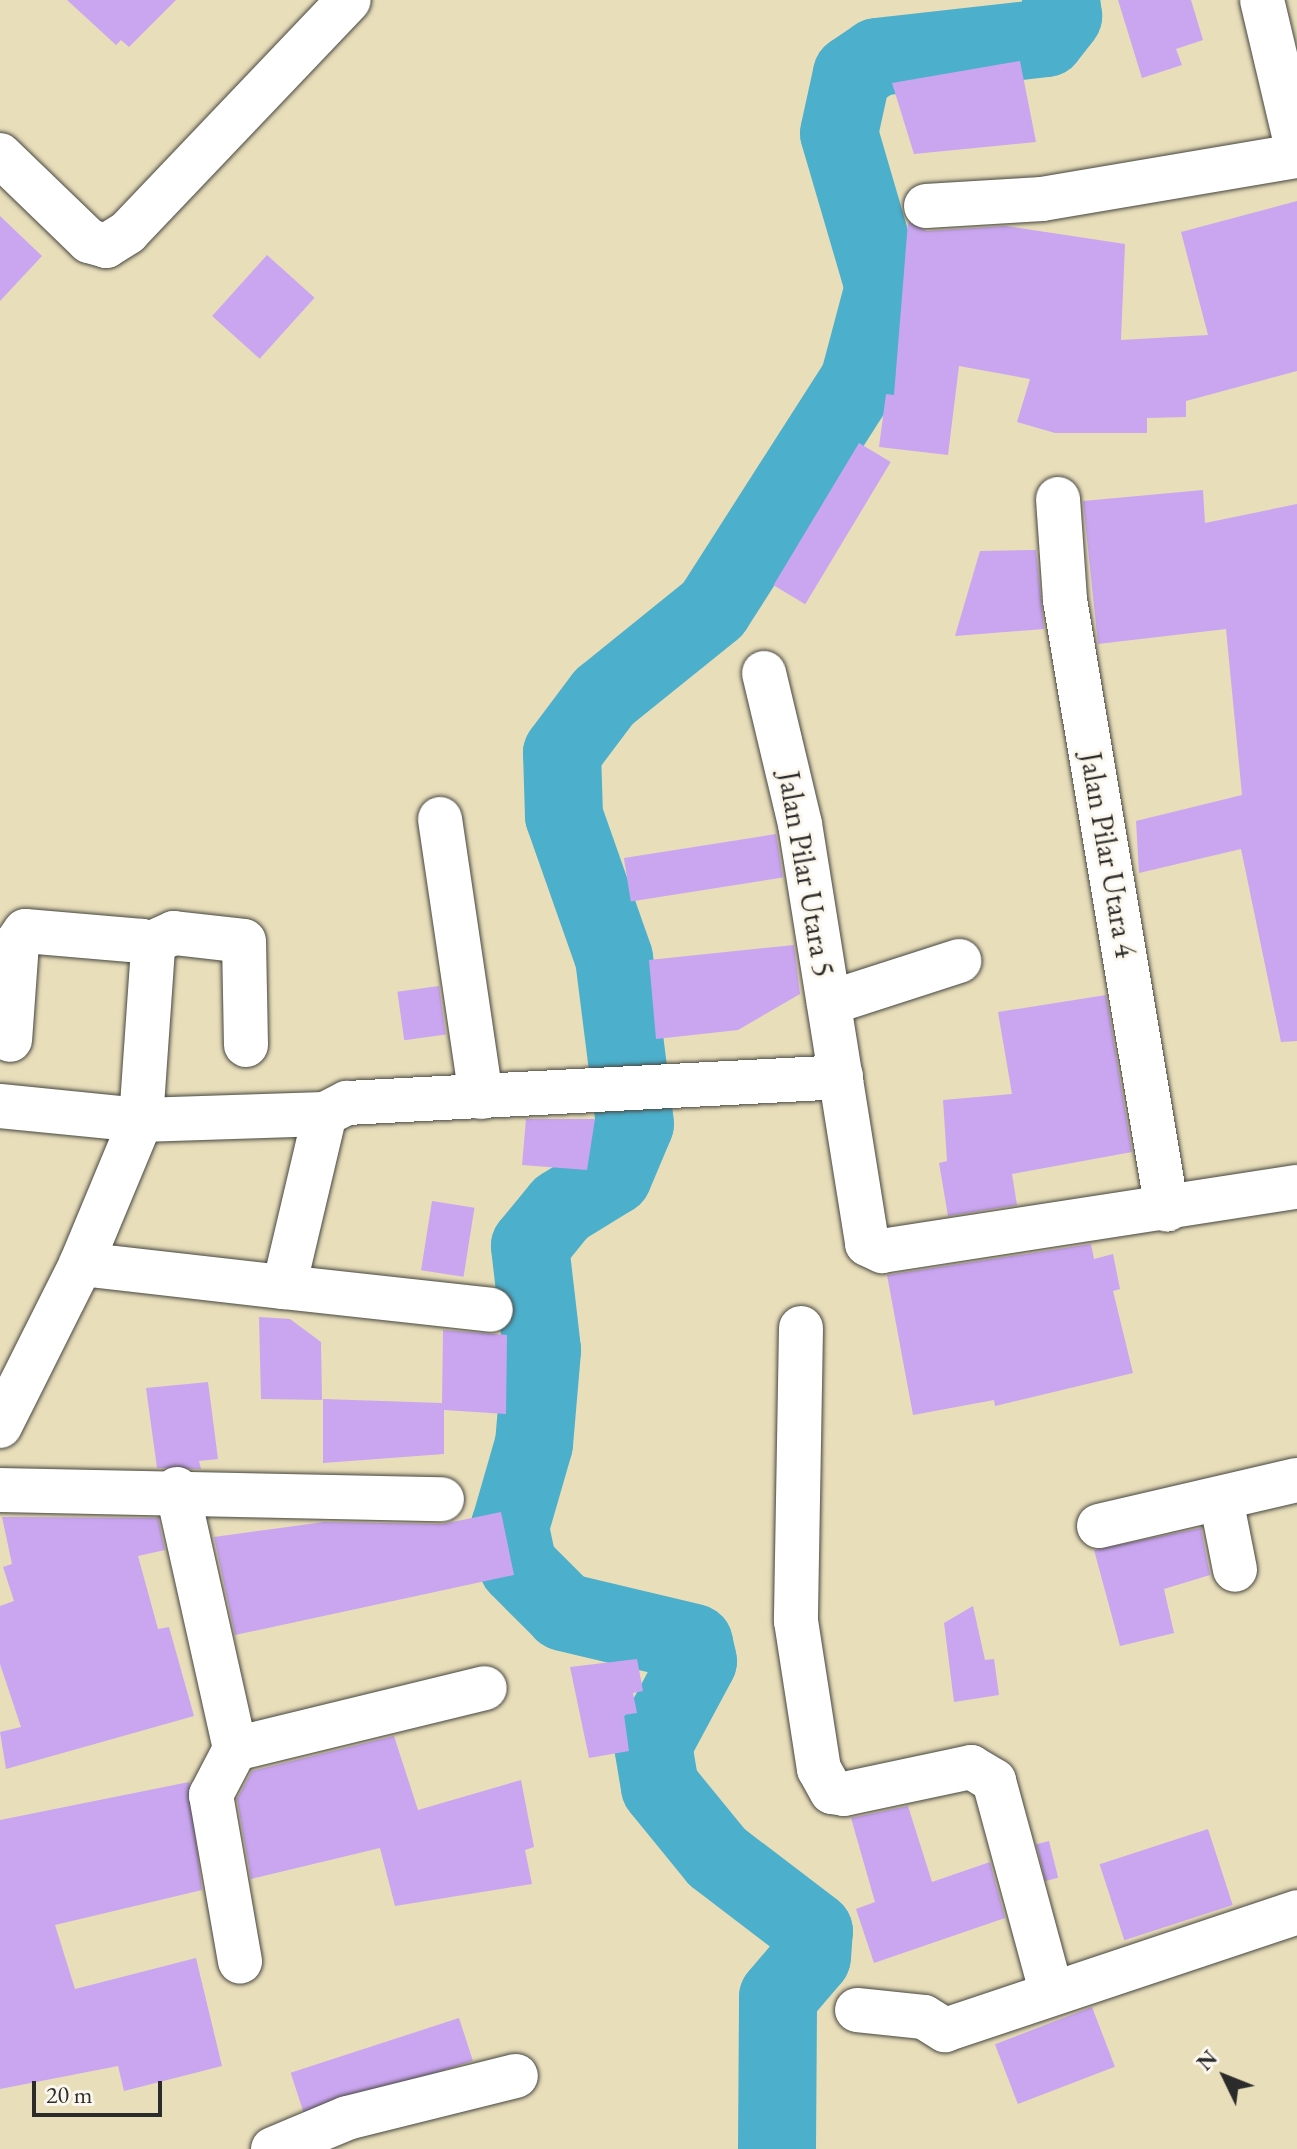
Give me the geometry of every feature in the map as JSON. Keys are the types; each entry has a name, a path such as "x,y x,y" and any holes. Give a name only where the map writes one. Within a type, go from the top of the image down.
{"street":[{"path":"0,155 89,241 106,246 128,232 349,0"},
{"path":"1262,0 1297,148"},
{"path":"926,206 1042,199 1297,156"},
{"name":"Jalan Pilar Utara 4","path":"1058,499 1065,600 1167,1210"},
{"name":"Jalan Pilar Utara 5","path":"764,673 800,824 841,1077 860,1229 882,1251 1167,1210"},
{"path":"440,819 481,1097"},
{"path":"8,1016 17,943 25,931 149,944 174,933 244,941 246,1045"},
{"path":"0,1426 81,1264 141,1120 156,956 149,944"},
{"path":"829,1003 959,961"},
{"path":"0,1106 141,1120 325,1114 347,1103 590,1093 841,1077"},
{"path":"284,1287 325,1114"},
{"path":"1167,1210 1297,1187"},
{"path":"81,1264 491,1310"},
{"path":"801,1328 796,1621 819,1769 832,1792 844,1794 971,1767 994,1781 1051,1991"},
{"path":"1099,1526 1297,1480"},
{"path":"177,1489 235,1749 211,1795 240,1962"},
{"path":"0,1490 177,1489 442,1499"},
{"path":"1221,1499 1235,1570"},
{"path":"235,1749 485,1688"},
{"path":"857,2010 924,2017 945,2030 1051,1991 1297,1912"},
{"path":"273,2149 347,2118 516,2076"}],"building":[{"path":"67,0 176,0 129,47 121,40 116,45"},
{"path":"1118,0 1191,0 1203,40 1176,49 1182,65 1142,78"},
{"path":"1020,61 1036,142 914,154 892,83"},
{"path":"1297,201 1297,371 1186,401 1186,417 1147,418 1147,433 1055,433 1017,422 1030,379 959,366 948,455 879,447 886,394 894,395 908,222 927,231 1006,226 1125,244 1121,340 1208,335 1181,232"},
{"path":"0,216 42,256 0,301"},
{"path":"267,255 315,298 260,359 212,316"},
{"path":"859,443 891,462 805,604 774,585"},
{"path":"1203,490 1205,523 1297,504 1297,1041 1281,1042 1241,849 1139,873 1136,821 1242,795 1226,629 1098,644 1083,501"},
{"path":"1036,550 1044,629 955,636 980,551"},
{"path":"776,834 783,877 631,902 624,858"},
{"path":"794,945 800,994 738,1030 656,1039 649,960"},
{"path":"439,986 446,1035 404,1040 397,992"},
{"path":"1106,995 1132,1152 1012,1174 1017,1205 948,1216 939,1163 947,1161 943,1100 1012,1094 998,1012"},
{"path":"526,1119 595,1119 587,1170 522,1165"},
{"path":"432,1201 474,1208 464,1277 421,1270"},
{"path":"1091,1244 1094,1259 1113,1254 1120,1289 1113,1291 1133,1373 995,1406 994,1400 913,1415 887,1275"},
{"path":"259,1317 290,1319 321,1342 322,1400 261,1399"},
{"path":"443,1330 507,1335 506,1414 444,1410 444,1454 323,1463 323,1399 442,1403"},
{"path":"208,1382 218,1459 199,1461 201,1469 157,1468 146,1388"},
{"path":"501,1512 514,1575 235,1635 214,1537 324,1522 443,1524"},
{"path":"2,1517 158,1518 165,1550 138,1556 158,1629 169,1627 194,1716 6,1769 0,1732 21,1727 0,1664 0,1606 14,1601 3,1567 12,1564"},
{"path":"1201,1528 1210,1575 1164,1589 1174,1633 1120,1646 1094,1550"},
{"path":"973,1606 985,1660 994,1659 999,1695 954,1702 944,1623"},
{"path":"637,1659 643,1691 633,1693 637,1713 624,1715 629,1751 589,1758 570,1667"},
{"path":"394,1736 418,1810 521,1780 534,1847 525,1850 532,1884 395,1906 380,1848 251,1879 237,1799 252,1771"},
{"path":"189,1782 202,1890 55,1925 75,1989 196,1958 222,2066 124,2091 118,2066 0,2089 0,1820"},
{"path":"908,1806 932,1882 990,1862 1005,1918 874,1963 856,1909 875,1902 851,1818"},
{"path":"1208,1829 1233,1905 1124,1940 1100,1864"},
{"path":"1049,1841 1058,1878 1046,1881 1036,1844"},
{"path":"1092,2007 1115,2067 1018,2104 995,2044"},
{"path":"459,2018 473,2061 305,2115 291,2073"}],"waterway":[{"path":"777,2149 778,1997 812,1957 814,1931 717,1857 660,1787 653,1745 698,1661 694,1643 564,1612 518,1566 510,1527 534,1444 542,1350 530,1246 561,1208 613,1176 635,1124 614,958 564,816 562,753 604,697 713,609 859,381 884,287 839,133 852,74 877,57 1046,38 1063,16 1061,0"}]}
